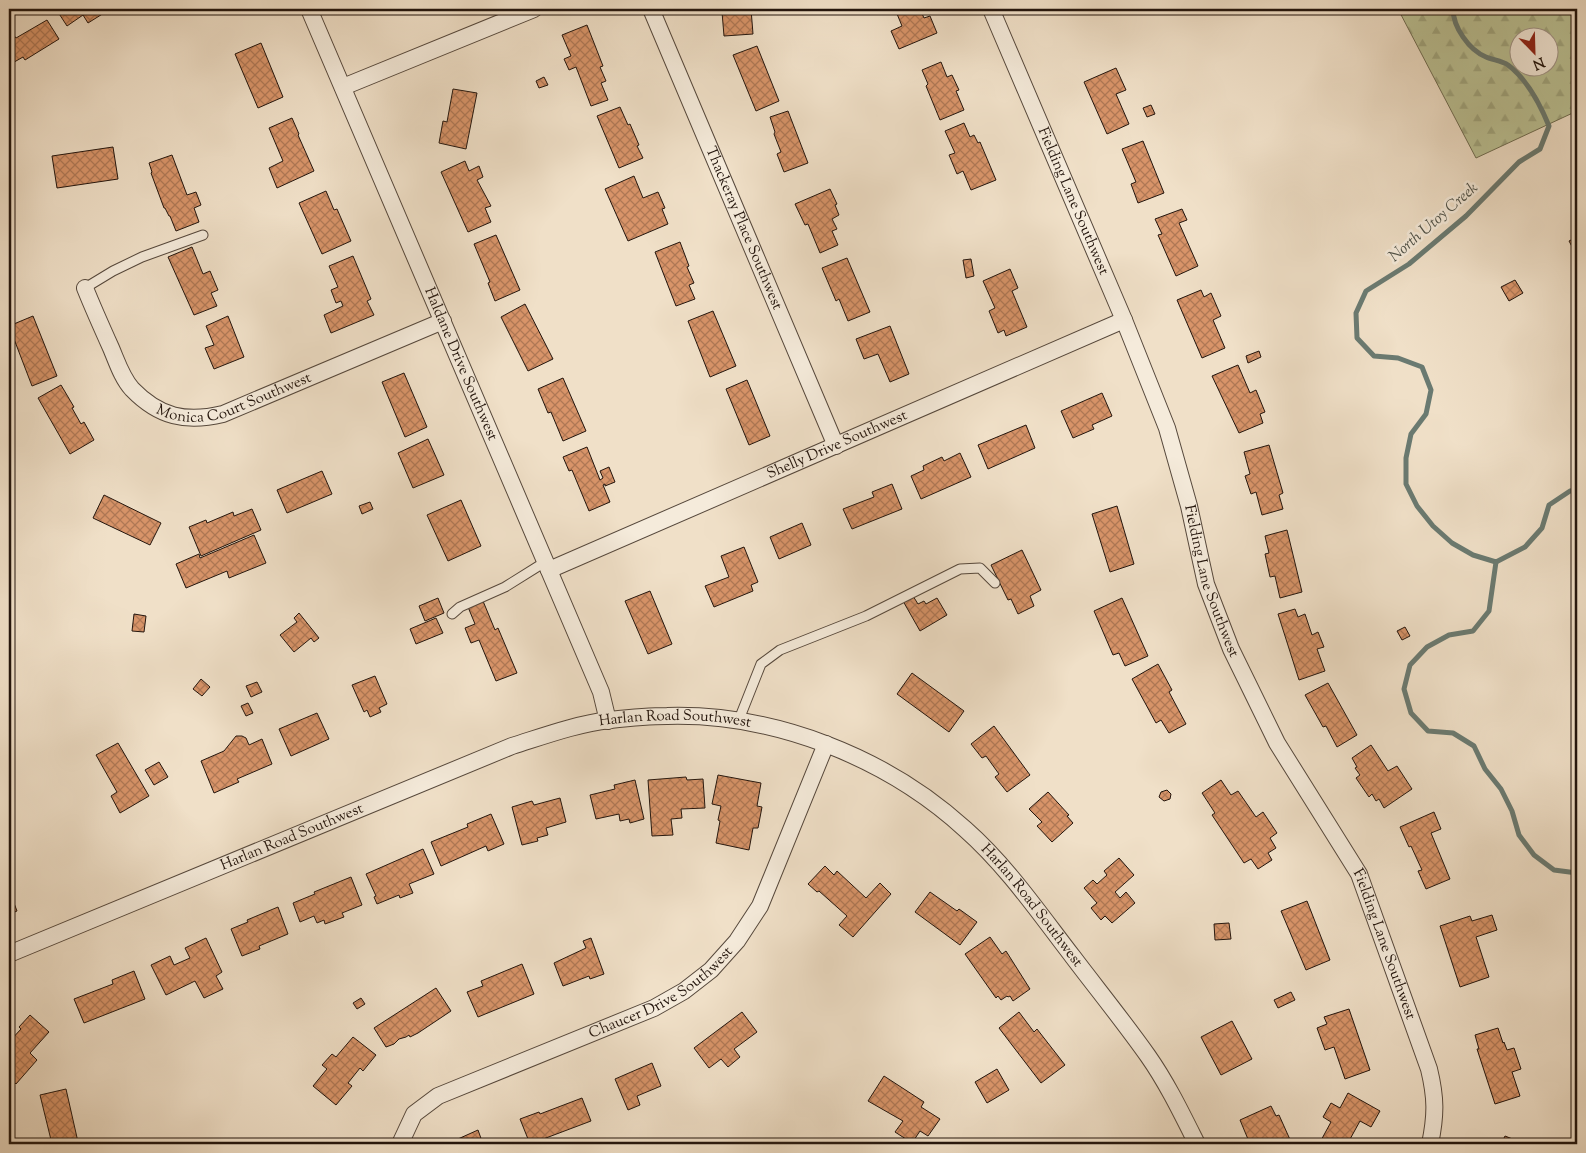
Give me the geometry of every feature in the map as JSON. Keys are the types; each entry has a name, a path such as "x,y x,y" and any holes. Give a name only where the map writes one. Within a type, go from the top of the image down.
{"street":[{"name":"Haldane Drive Southwest","path":"309,9 601,692 608,721"},
{"path":"343,88 534,9"},
{"name":"Thackeray Place Southwest","path":"651,9 836,446"},
{"name":"Fielding Lane Southwest","path":"991,9 1124,320 1167,428 1189,506 1206,584 1231,649 1277,743 1359,874 1429,1069 1434,1090 1435,1120 1430,1144"},
{"name":"Monica Court Southwest","path":"85,288 121,372 131,388 157,410 187,419 223,414 443,321"},
{"name":"Shelly Drive Southwest","path":"547,566 836,446 1124,320"},
{"name":"Harlan Road Southwest","path":"9,954 512,746 562,730 608,721 667,716 720,719 773,728 826,744 879,768 924,796 966,829 1008,873 1148,1057 1180,1110 1197,1144"},
{"name":"Chaucer Drive Southwest","path":"400,1144 414,1114 438,1096 654,1008 684,991 711,970 737,941 760,906 826,744"}],"lane":[{"path":"85,288 142,257 203,235"},
{"path":"452,614 460,607 547,566"},
{"path":"738,722 760,664 780,650 866,616 960,569 980,568 995,583"}],"green space":[{"path":"1398,9 1577,9 1577,111 1476,158"}],"building":[{"path":"56,9 102,9 104,13 88,23 83,15 67,26"},
{"path":"728,9 751,9 753,34 724,36 722,12 728,11"},
{"path":"895,9 920,9 924,18 930,16 937,33 899,49 891,31 902,26"},
{"path":"47,20 59,39 25,60 23,57 9,65 9,35 12,33 16,38"},
{"path":"587,25 603,66 600,67 606,81 601,83 608,100 591,106 576,67 569,70 564,59 571,56 562,35"},
{"path":"261,43 283,97 258,108 235,54"},
{"path":"757,46 779,101 756,111 733,55"},
{"path":"941,62 947,77 952,75 959,90 956,91 964,110 940,120 926,86 928,84 922,70"},
{"path":"1116,68 1126,90 1116,94 1129,124 1107,134 1084,82"},
{"path":"544,77 548,85 539,88 536,81"},
{"path":"453,89 477,93 466,149 439,143 443,121 447,122"},
{"path":"1151,105 1155,114 1147,117 1143,108"},
{"path":"620,107 628,125 630,124 643,158 619,168 597,116"},
{"path":"788,111 808,163 784,172 777,154 781,152 770,117"},
{"path":"292,118 314,171 277,188 269,168 283,161 269,128"},
{"path":"964,123 970,137 974,135 978,143 980,142 996,180 971,190 963,171 957,174 949,155 955,153 945,131"},
{"path":"1143,141 1164,193 1138,203 1131,184 1136,182 1122,149"},
{"path":"113,147 118,179 57,188 52,156"},
{"path":"172,155 187,195 196,192 201,205 194,208 199,222 176,231 170,216 164,208 149,163"},
{"path":"465,161 469,171 479,166 483,177 477,180 491,206 485,208 491,222 468,232 441,172"},
{"path":"634,176 643,198 658,192 665,208 662,209 668,224 628,241 605,189"},
{"path":"830,189 837,204 835,205 839,215 832,219 837,229 832,231 838,245 820,253 808,224 805,225 795,204"},
{"path":"326,191 334,210 337,209 351,241 322,254 299,203"},
{"path":"1182,209 1187,220 1179,223 1198,266 1176,276 1158,235 1162,234 1155,219"},
{"path":"496,235 520,290 495,301 488,283 490,282 474,244"},
{"path":"1577,237 1577,256 1569,241"},
{"path":"680,242 694,283 689,285 695,299 676,306 655,252"},
{"path":"192,247 203,274 210,271 218,290 211,293 217,306 194,315 168,257"},
{"path":"353,256 371,299 367,301 374,315 331,333 324,315 343,306 341,301 336,303 331,290 338,287 329,266"},
{"path":"847,258 870,312 848,321 839,299 836,301 822,268"},
{"path":"971,259 974,276 966,278 963,260"},
{"path":"1010,269 1018,288 1012,291 1027,327 1006,336 1004,330 998,333 989,311 995,308 983,281"},
{"path":"1515,280 1523,293 1509,301 1501,287"},
{"path":"1201,290 1204,297 1211,293 1221,316 1213,320 1225,348 1202,358 1177,300"},
{"path":"525,304 553,359 528,371 501,317"},
{"path":"713,311 736,366 710,377 688,321"},
{"path":"33,316 57,376 32,386 9,326"},
{"path":"228,316 244,357 214,369 205,348 214,345 206,326"},
{"path":"890,326 909,374 890,382 878,354 864,359 856,339"},
{"path":"1259,351 1261,357 1248,363 1246,356"},
{"path":"1238,365 1250,393 1256,390 1265,412 1260,414 1263,423 1239,433 1212,376"},
{"path":"404,373 427,427 405,437 382,382"},
{"path":"563,378 586,431 563,441 551,412 548,413 538,389"},
{"path":"747,380 770,436 749,445 726,389"},
{"path":"61,385 74,407 72,408 81,424 84,422 94,440 70,454 38,398"},
{"path":"1102,393 1112,416 1092,425 1094,429 1073,438 1061,411"},
{"path":"1026,425 1035,448 988,469 978,445"},
{"path":"428,439 444,475 413,488 398,453"},
{"path":"1269,445 1283,493 1279,495 1283,509 1262,515 1256,492 1251,494 1245,476 1250,474 1244,452"},
{"path":"587,447 600,480 603,478 600,471 609,467 615,482 603,485 610,502 589,511 572,470 569,471 563,457"},
{"path":"960,453 971,477 921,499 911,476 924,470 923,466 942,457 944,461"},
{"path":"322,471 332,494 287,513 277,490"},
{"path":"892,484 902,509 852,529 843,509 874,497 872,492"},
{"path":"104,495 161,523 150,545 93,518"},
{"path":"461,500 481,546 448,561 427,515"},
{"path":"370,502 373,509 362,514 359,506"},
{"path":"1117,506 1134,564 1110,572 1092,514"},
{"path":"252,509 261,530 201,556 189,527 206,520 207,523 233,512 234,516"},
{"path":"802,523 811,545 779,559 770,537"},
{"path":"1287,530 1302,592 1280,598 1275,576 1270,577 1265,554 1269,553 1265,536"},
{"path":"254,535 266,563 229,578 227,571 186,588 176,564 199,554 200,558"},
{"path":"744,547 758,582 751,585 753,591 714,607 705,586 729,577 721,556"},
{"path":"1022,550 1041,590 1030,596 1034,606 1018,614 1011,599 1008,600 991,565"},
{"path":"650,591 672,644 648,654 625,601"},
{"path":"913,596 918,604 924,601 926,604 937,598 947,615 920,631 903,601"},
{"path":"438,598 444,613 425,621 419,606"},
{"path":"1122,598 1148,656 1125,666 1119,653 1113,655 1094,611"},
{"path":"483,601 495,630 498,628 517,673 496,681 479,640 471,643 465,628 475,624 468,607"},
{"path":"1295,609 1298,617 1305,614 1312,635 1318,632 1324,647 1317,649 1325,671 1299,680 1278,614"},
{"path":"299,613 319,638 314,642 311,638 294,652 280,635 297,622 294,618"},
{"path":"134,614 146,616 144,632 132,631"},
{"path":"436,618 443,633 416,644 410,629"},
{"path":"1405,627 1410,636 1402,640 1397,631"},
{"path":"1158,664 1172,690 1169,692 1186,724 1169,733 1161,720 1156,723 1132,679"},
{"path":"912,673 964,711 949,732 897,694"},
{"path":"375,676 387,704 379,708 381,712 370,717 367,710 364,712 352,685"},
{"path":"201,679 210,687 202,696 193,689"},
{"path":"257,682 262,692 251,697 246,686"},
{"path":"1328,683 1357,735 1337,747 1326,726 1323,727 1305,695"},
{"path":"248,703 253,713 246,716 241,706"},
{"path":"317,713 329,739 291,756 279,729"},
{"path":"994,726 1030,775 1007,792 995,777 999,774 986,756 982,758 971,744"},
{"path":"236,736 246,738 249,745 262,739 272,764 237,779 239,782 214,793 201,761 224,751"},
{"path":"118,743 149,796 120,813 111,796 117,792 96,755"},
{"path":"1371,745 1388,771 1397,766 1412,789 1384,808 1379,799 1376,801 1372,794 1369,797 1356,778 1360,775 1355,768 1357,767 1352,758"},
{"path":"159,762 168,777 154,785 145,770"},
{"path":"718,775 761,783 757,806 762,807 758,828 753,828 749,850 716,843 721,806 712,804"},
{"path":"686,777 687,780 703,779 705,808 681,809 682,818 671,819 673,835 652,836 648,780"},
{"path":"635,780 644,819 630,823 629,819 620,821 619,814 596,819 590,795 615,789 614,785"},
{"path":"1221,780 1231,795 1238,791 1256,817 1263,812 1277,833 1270,838 1276,848 1268,853 1272,860 1258,869 1251,859 1244,863 1212,815 1215,813 1202,793"},
{"path":"1167,790 1171,794 1170,799 1164,801 1159,797 1161,792"},
{"path":"1048,792 1069,815 1067,816 1073,823 1052,842 1037,826 1042,822 1029,809"},
{"path":"560,798 566,822 546,828 548,835 537,838 538,841 522,845 512,807 532,801 534,805"},
{"path":"1434,812 1441,829 1431,833 1450,879 1426,889 1418,871 1422,870 1400,827"},
{"path":"491,814 504,844 488,851 486,846 441,866 431,842 468,827 467,824"},
{"path":"423,849 434,874 409,884 413,893 400,898 399,895 377,904 374,897 376,896 366,874"},
{"path":"1119,858 1134,875 1115,892 1120,898 1126,892 1135,903 1112,923 1105,916 1101,920 1091,908 1097,903 1084,888 1093,880 1097,884 1107,875 1104,871"},
{"path":"825,866 834,875 837,871 866,898 880,883 891,894 853,937 839,925 847,916 819,891 817,892 808,884"},
{"path":"351,877 362,905 342,913 344,917 325,924 324,920 317,923 314,916 300,922 293,903"},
{"path":"9,890 17,911 10,914 13,920 9,921"},
{"path":"930,892 977,922 960,945 915,912"},
{"path":"1307,901 1330,960 1306,970 1281,911"},
{"path":"278,907 288,934 259,946 260,949 242,956 231,929"},
{"path":"1492,915 1497,930 1476,937 1489,977 1460,987 1440,926 1470,916 1472,921"},
{"path":"1229,923 1231,939 1215,940 1214,924"},
{"path":"990,937 1002,954 1006,951 1030,989 1013,1001 1010,996 1001,1000 998,996 996,998 965,954"},
{"path":"206,938 222,972 216,976 223,989 204,998 195,981 166,995 151,965 170,956 174,965 190,958 185,948"},
{"path":"591,938 604,974 590,979 589,976 563,986 554,963 586,948 583,941"},
{"path":"522,964 534,994 478,1017 467,992 483,986 481,981"},
{"path":"134,971 145,999 84,1023 74,999 113,984 112,980"},
{"path":"436,988 451,1011 418,1033 399,1039 394,1044 386,1047 374,1028"},
{"path":"1291,992 1295,1000 1278,1008 1274,1000"},
{"path":"361,998 365,1004 357,1009 353,1003"},
{"path":"1349,1009 1370,1070 1345,1079 1334,1047 1325,1050 1317,1028 1327,1024 1324,1017"},
{"path":"742,1012 757,1032 734,1049 740,1057 728,1067 721,1059 709,1068 694,1048"},
{"path":"1019,1012 1034,1032 1037,1029 1065,1065 1041,1083 999,1028"},
{"path":"30,1015 49,1032 30,1053 37,1060 16,1084 9,1077 9,1042"},
{"path":"1232,1021 1252,1059 1221,1075 1201,1037"},
{"path":"1498,1028 1507,1050 1514,1048 1521,1069 1512,1072 1520,1096 1495,1104 1477,1049 1479,1049 1475,1035"},
{"path":"353,1037 376,1055 363,1071 360,1068 348,1083 352,1086 336,1105 313,1086 327,1069 322,1065 332,1054 336,1057"},
{"path":"652,1063 661,1086 637,1096 640,1105 628,1110 615,1079"},
{"path":"997,1069 1009,1090 987,1103 975,1082"},
{"path":"884,1076 924,1102 921,1107 940,1119 928,1136 920,1131 912,1143 895,1132 903,1121 868,1101"},
{"path":"66,1089 78,1142 73,1144 52,1144 40,1095"},
{"path":"1348,1093 1380,1111 1371,1127 1360,1121 1349,1141 1352,1144 1319,1144 1331,1122 1323,1117 1331,1103 1340,1108"},
{"path":"582,1098 591,1121 530,1144 520,1119 539,1112 540,1114"},
{"path":"1271,1106 1276,1116 1279,1115 1292,1144 1250,1144 1240,1120"},
{"path":"478,1130 483,1144 449,1143"},
{"path":"1505,1136 1525,1144 1501,1144"}],"waterway":[{"name":"North Utoy Creek","path":"1453,9 1456,23 1463,37 1480,54 1508,65 1522,78 1533,93 1549,126 1540,149 1519,162 1466,216 1409,264 1366,291 1356,313 1357,338 1374,356 1398,358 1422,367 1431,390 1426,414 1411,434 1406,458 1406,484 1417,506 1433,526 1452,543 1473,555 1496,562 1525,547 1542,528 1549,505 1570,491 1577,490"},
{"path":"1496,562 1489,611 1473,631 1449,635 1427,647 1410,665 1404,689 1411,713 1428,731 1453,733 1474,746 1485,769 1501,789 1512,811 1519,835 1534,855 1554,870 1577,873"}]}
